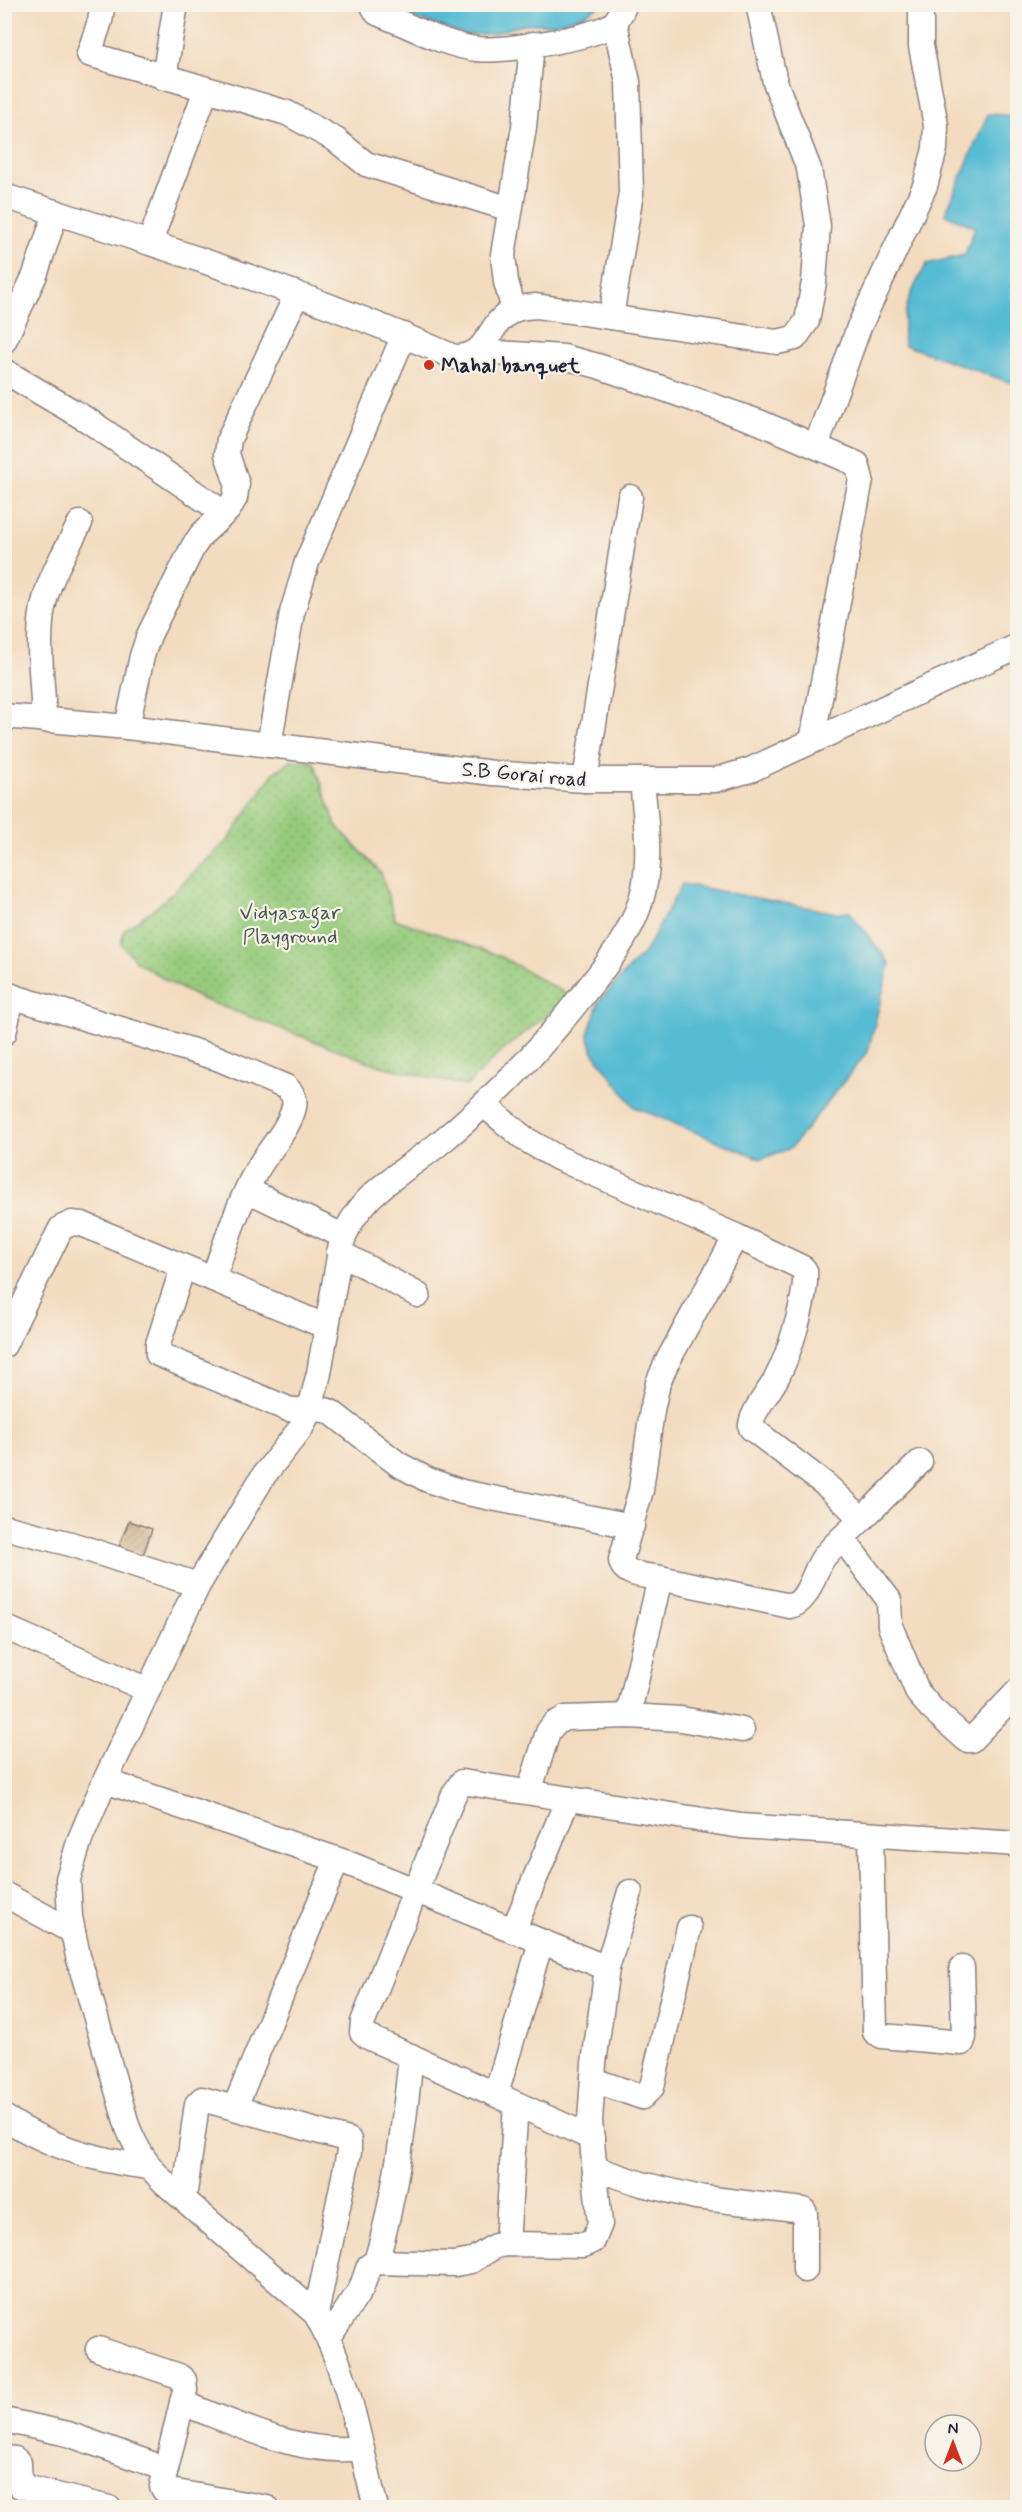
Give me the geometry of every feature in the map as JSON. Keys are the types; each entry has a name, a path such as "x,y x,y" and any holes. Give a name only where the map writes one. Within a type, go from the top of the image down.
{"street":[{"path":"103,4 89,54 287,113 336,140 366,164 510,209"},
{"path":"164,78 176,4"},
{"path":"372,4 377,13 456,45 477,49 504,49 597,32 620,14"},
{"path":"478,352 498,321 514,310 536,306 777,342 795,338 807,321 814,282 818,226 809,169 775,82 758,4"},
{"path":"816,446 859,327 925,186 935,149 936,125 921,46 921,4"},
{"path":"611,317 629,218 631,193 628,82 620,14"},
{"path":"514,310 506,282 502,255 524,127 532,44"},
{"path":"150,242 206,90"},
{"path":"4,196 150,242 297,294 454,357 468,357 478,352 564,357 598,366 759,422 857,464 861,478 812,741"},
{"path":"4,341 35,275 56,212"},
{"path":"127,727 142,656 149,635 193,548 202,534 224,513 235,498 237,484 227,454 229,439 297,294"},
{"path":"269,744 292,613 307,562 404,335"},
{"path":"4,370 89,421 224,513"},
{"path":"585,780 630,497"},
{"path":"44,720 41,627 44,602 48,587 80,523"},
{"name":"S.B Gorai road","path":"6,722 44,720 127,727 493,773 585,780 715,780 750,770 1017,646"},
{"path":"376,2508 329,2337 315,2314 149,2167 137,2149 128,2128 70,1917 69,1879 80,1839 105,1781 198,1586 264,1475 301,1428 310,1409 319,1373 341,1244 359,1208 375,1192 484,1105 537,1051 609,963 636,915 644,889 648,858 642,780"},
{"path":"4,1033 8,995 207,1055 286,1087 293,1094 295,1101 290,1118 267,1152 247,1190 213,1279"},
{"path":"484,1105 525,1139 558,1158 736,1236 806,1271 790,1348 777,1378 752,1419 751,1428 826,1485 862,1519"},
{"path":"247,1190 341,1244 418,1294"},
{"path":"4,1345 62,1228 66,1225 82,1224 327,1327"},
{"path":"736,1236 666,1364 658,1383 641,1490 621,1560 622,1566 632,1572 790,1606 796,1605 803,1599 824,1557 920,1462"},
{"path":"183,1267 158,1344 159,1354 288,1409 302,1412 317,1408 331,1412 398,1464 428,1480 462,1492 632,1526"},
{"path":"4,1527 71,1544 198,1586"},
{"path":"842,1538 889,1600 890,1626 918,1693 932,1709 967,1740 971,1740 1017,1691"},
{"path":"628,1716 660,1578"},
{"path":"4,1627 148,1690"},
{"path":"529,1792 544,1743 554,1724 566,1718 628,1716 681,1719 742,1730"},
{"path":"105,1781 337,1860 607,1968"},
{"path":"592,2138 368,2037 362,2032 361,2027 457,1787 462,1782 741,1827 1017,1844"},
{"path":"513,1930 568,1799"},
{"path":"871,1835 875,2032 882,2036 962,2043 964,2037 962,1968"},
{"path":"235,2107 337,1860"},
{"path":"329,2337 361,2289 369,2266 376,2262 455,2264 471,2261 495,2246 507,2244 584,2245 593,2241 600,2224 590,2121 593,2080 607,1968 630,1892"},
{"path":"4,1894 74,1932"},
{"path":"593,2080 642,2097 652,2087 689,1928"},
{"path":"507,2244 506,2099 541,1942"},
{"path":"376,2262 386,2229 403,2138 411,2056"},
{"path":"184,2199 197,2104 202,2099 349,2140 349,2152 315,2314"},
{"path":"4,2117 48,2142 81,2155 110,2163 149,2167"},
{"path":"596,2169 642,2184 696,2196 803,2210 806,2213 805,2270"},
{"path":"99,2349 179,2376 185,2384 162,2486 168,2492 267,2508"},
{"path":"182,2403 302,2446 343,2451 361,2448"},
{"path":"4,2420 69,2434 166,2469"},
{"path":"4,2458 15,2459 19,2463 20,2486 109,2508"}],"green space":[{"name":"Vidyasagar Playground","path":"293,760 314,762 336,825 381,873 395,919 500,956 570,996 499,1054 466,1086 381,1066 199,998 136,961 121,944 124,930 158,906 229,839 274,772"}],"water":[{"path":"388,5 600,5 584,15 554,24 525,24 492,34 464,35 431,23 405,18"},
{"path":"988,114 1017,116 1017,385 904,345 905,312 927,264 965,255 975,227 945,214"},
{"path":"682,884 837,913 850,912 890,964 868,1051 791,1148 761,1159 634,1107 593,1052 588,1034 599,1001 646,950"}],"building":[{"path":"129,1521 152,1529 143,1555 119,1547"}],"place":[{"name":"Mahal banquet","path":"429,365"}]}
